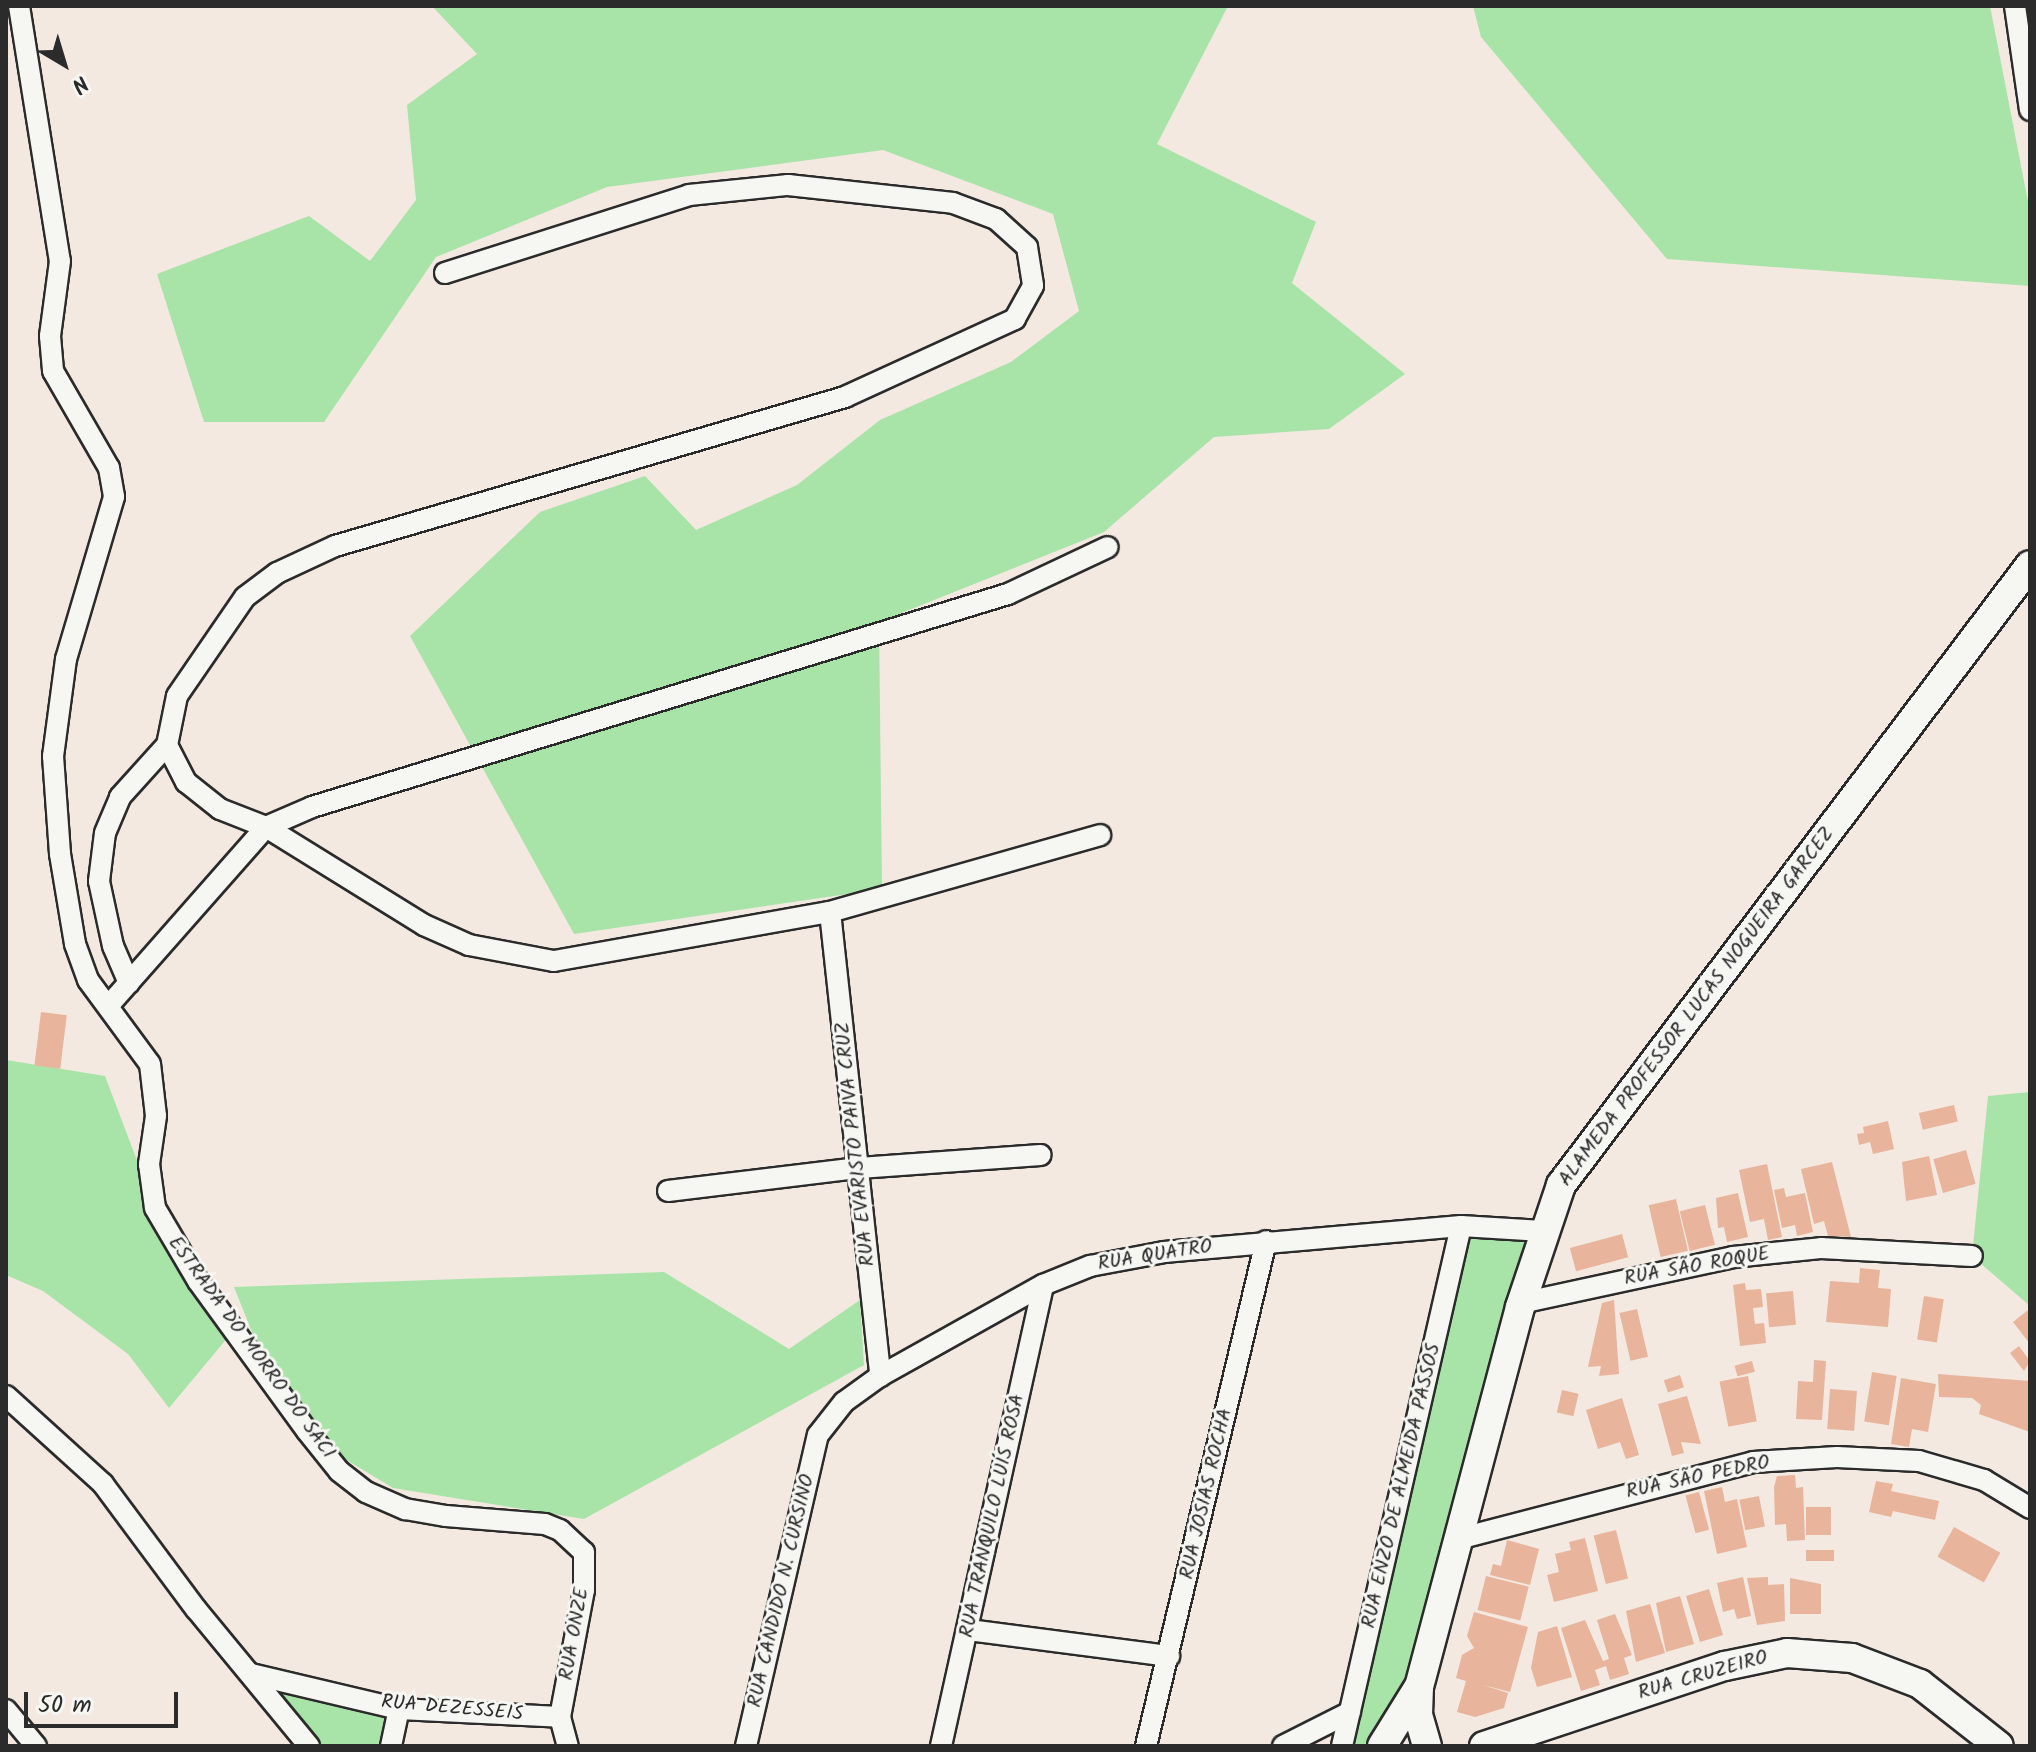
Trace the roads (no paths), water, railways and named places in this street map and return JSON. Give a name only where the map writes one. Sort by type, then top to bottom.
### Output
[{"type":"main road","name":"ALAMEDA PROFESSOR LUCAS NOGUEIRA GARCEZ","points":[[1387,1737],[1419,1687],[1521,1303],[1561,1185],[2030,565]]},
{"type":"main road","name":"RUA CRUZEIRO","points":[[1484,1746],[1725,1666],[1787,1653],[1852,1658],[1920,1684],[1999,1746]]},
{"type":"main road","name":"ALAMEDA PROFESSOR LUCAS NOGUEIRA GARCEZ","points":[[1419,1687],[1425,1737]]},
{"type":"main road","points":[[1387,1737],[1406,1722],[1425,1737],[1449,1746]]},
{"type":"street","name":"ESTRADA DO MORRO DO SACI","points":[[19,6],[60,261],[50,336],[53,371],[109,468],[114,497],[66,659],[53,756],[60,854],[75,944],[88,980],[110,1004],[150,1064],[154,1081],[149,1164],[160,1218],[198,1281],[339,1471],[366,1492],[405,1509],[545,1524],[560,1530],[584,1552]]},
{"type":"street","points":[[2015,6],[2030,110]]},
{"type":"street","points":[[129,983],[113,946],[99,881],[105,833],[120,797],[167,745],[177,696],[216,633],[245,597],[277,573],[335,546],[845,397],[1015,319],[1033,286],[1027,247],[996,219],[953,203],[788,185],[689,195],[445,273]]},
{"type":"street","points":[[110,1004],[266,827],[312,807],[1008,594],[1108,547]]},
{"type":"street","points":[[167,745],[186,782],[220,809],[266,827],[424,925],[469,945],[513,956],[554,961],[591,957],[830,912],[1100,835]]},
{"type":"street","name":"RUA EVARISTO PAIVA CRUZ","points":[[830,912],[880,1376]]},
{"type":"street","points":[[668,1191],[859,1168],[1041,1155]]},
{"type":"street","name":"RUA QUATRO","points":[[818,1435],[844,1402],[880,1376],[1043,1285],[1090,1266],[1266,1241],[1461,1226],[1543,1231]]},
{"type":"street","name":"RUA ENZO DE ALMEIDA PASSOS","points":[[1342,1746],[1461,1226]]},
{"type":"street","name":"RUA JOSIAS ROCHA","points":[[1146,1746],[1266,1241]]},
{"type":"street","name":"RUA SÃO ROQUE","points":[[1521,1303],[1733,1257],[1821,1248],[1972,1256]]},
{"type":"street","name":"RUA TRANQUILO LUÍS ROSA","points":[[941,1746],[1043,1285]]},
{"type":"street","points":[[6,1396],[103,1484],[309,1746]]},
{"type":"street","name":"RUA CANDIDO N. CURSINO","points":[[748,1744],[818,1435]]},
{"type":"street","name":"RUA SÃO PEDRO","points":[[1458,1539],[1753,1462],[1837,1457],[1919,1461],[1984,1480],[2030,1508]]},
{"type":"street","name":"RUA ONZE","points":[[560,1717],[584,1590],[584,1552]]},
{"type":"street","points":[[969,1630],[1169,1656]]},
{"type":"street","name":"RUA DEZESSEIS","points":[[251,1674],[399,1709],[560,1717]]},
{"type":"street","points":[[391,1746],[399,1709]]},
{"type":"street","points":[[6,1710],[36,1746]]},
{"type":"street","points":[[1283,1746],[1314,1742],[1350,1712]]},
{"type":"street","points":[[560,1717],[568,1746]]}]
